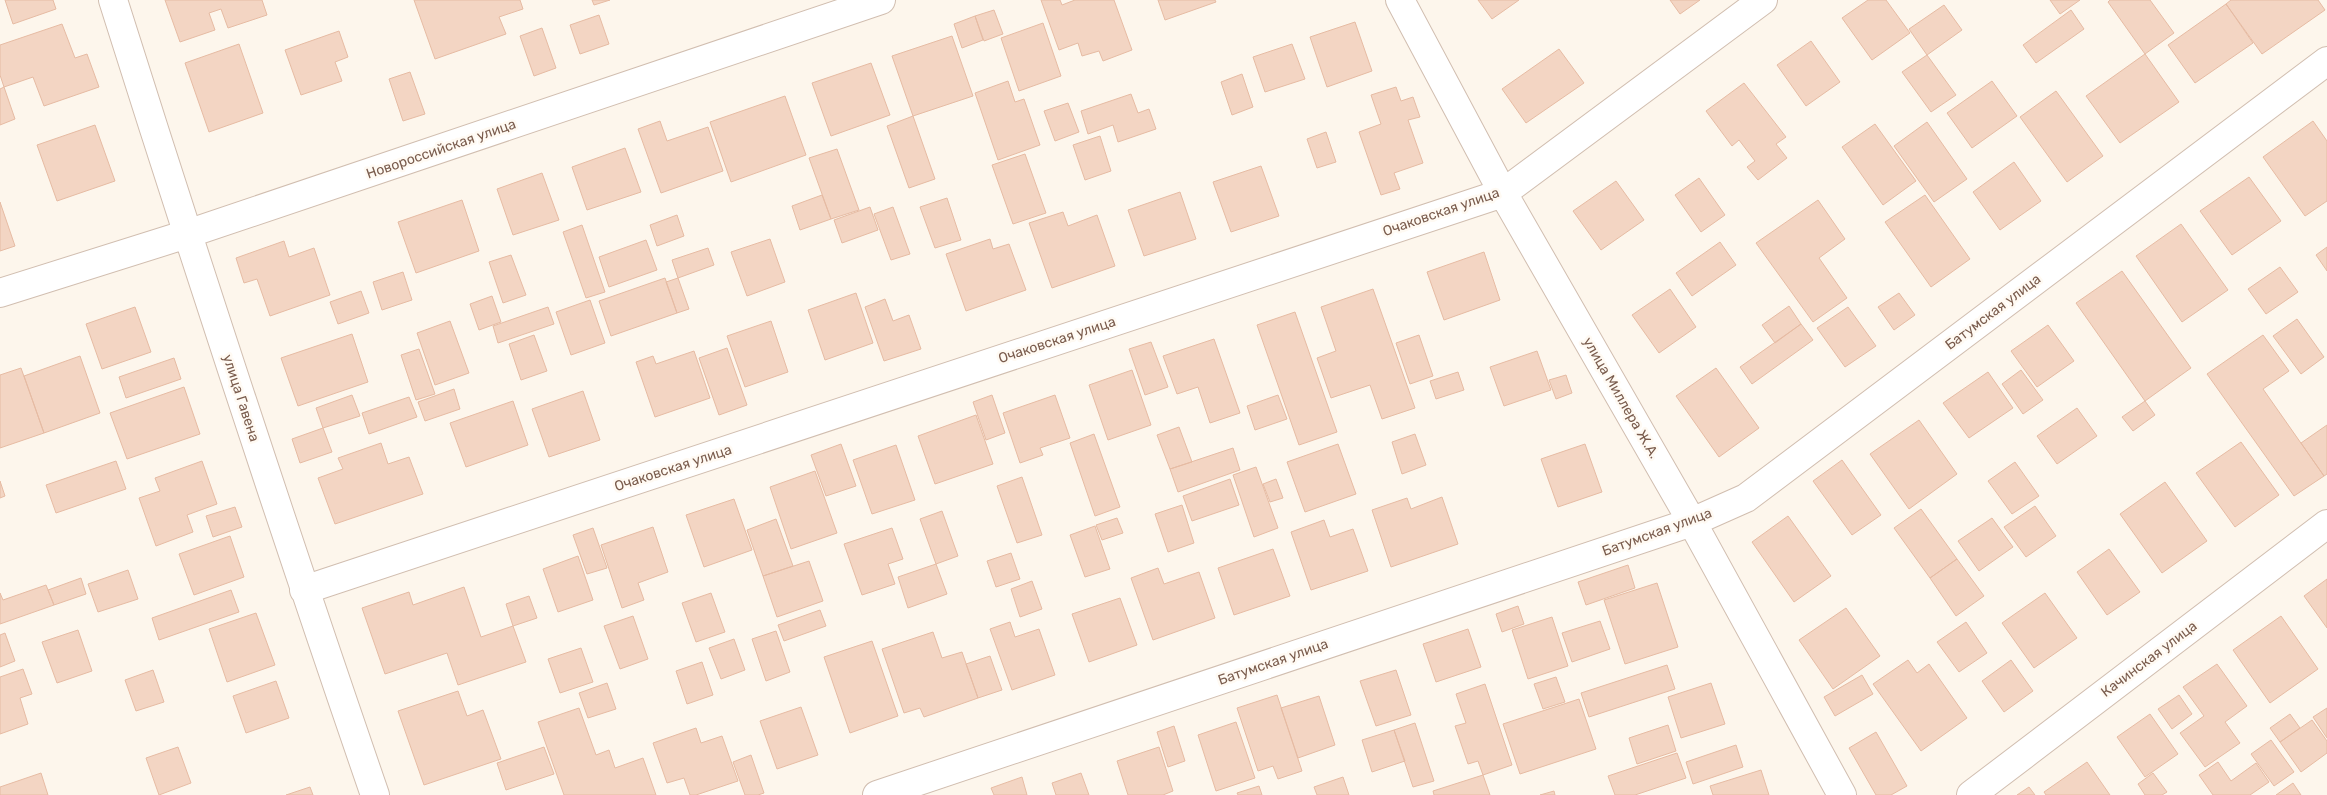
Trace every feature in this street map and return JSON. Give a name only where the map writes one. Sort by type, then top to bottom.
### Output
[{"type":"street","name":"улица Гавена","points":[[113,0],[187,234],[304,590],[375,795]]},
{"type":"street","name":"Новороссийская улица","points":[[0,293],[187,234],[881,0]]},
{"type":"street","name":"улица Миллера Ж.А.","points":[[1400,0],[1503,193],[1692,522],[1842,795]]},
{"type":"street","name":"Очаковская улица","points":[[304,590],[1503,193],[1764,0]]},
{"type":"street","name":"Батумская улица","points":[[877,795],[1692,522],[1746,498],[2327,61]]},
{"type":"street","name":"Качинская улица","points":[[1971,795],[2327,524]]},
{"type":"building","points":[[5,0],[53,0],[56,9],[13,24]]},
{"type":"building","points":[[165,0],[262,0],[267,15],[228,28],[221,9],[209,13],[215,30],[180,42]]},
{"type":"building","points":[[414,0],[520,0],[523,9],[499,17],[506,34],[435,59]]},
{"type":"building","points":[[592,0],[610,0],[594,5]]},
{"type":"building","points":[[1041,0],[1060,0],[1062,5],[1075,0],[1114,0],[1132,50],[1103,61],[1099,51],[1082,56],[1078,43],[1059,50]]},
{"type":"building","points":[[1158,0],[1215,0],[1216,2],[1165,20]]},
{"type":"building","points":[[1478,0],[1519,0],[1492,19]]},
{"type":"building","points":[[1670,0],[1700,0],[1680,14]]},
{"type":"building","points":[[1868,0],[1886,0],[1910,33],[1872,60],[1842,18]]},
{"type":"building","points":[[2050,0],[2080,0],[2060,14]]},
{"type":"building","points":[[2110,0],[2150,0],[2174,33],[2145,54],[2108,2]]},
{"type":"building","points":[[2231,0],[2318,0],[2325,10],[2262,54],[2226,4]]},
{"type":"building","points":[[2226,4],[2253,43],[2195,83],[2168,45]]},
{"type":"building","points":[[1944,5],[1962,30],[1927,55],[1909,29]]},
{"type":"building","points":[[994,10],[1003,34],[984,41],[975,16]]},
{"type":"building","points":[[2071,10],[2084,29],[2036,63],[2023,45]]},
{"type":"building","points":[[599,15],[609,44],[580,54],[570,25]]},
{"type":"building","points":[[975,16],[983,40],[962,48],[954,24]]},
{"type":"building","points":[[1355,22],[1372,71],[1327,87],[1310,37]]},
{"type":"building","points":[[1043,23],[1061,76],[1019,91],[1001,38]]},
{"type":"building","points":[[62,24],[75,58],[87,54],[99,87],[44,106],[33,77],[4,87],[0,75],[0,45]]},
{"type":"building","points":[[542,28],[556,68],[534,76],[520,36]]},
{"type":"building","points":[[339,31],[348,57],[335,62],[342,81],[301,95],[285,50]]},
{"type":"building","points":[[952,36],[973,96],[913,116],[892,56]]},
{"type":"building","points":[[1811,41],[1840,82],[1806,106],[1777,65]]},
{"type":"building","points":[[239,44],[263,113],[209,132],[185,63]]},
{"type":"building","points":[[1292,44],[1305,79],[1265,92],[1253,57]]},
{"type":"building","points":[[1559,49],[1584,83],[1526,123],[1502,89]]},
{"type":"building","points":[[2145,54],[2179,102],[2120,143],[2086,96]]},
{"type":"building","points":[[1927,55],[1956,95],[1931,112],[1902,72]]},
{"type":"building","points":[[871,63],[890,115],[831,136],[812,83]]},
{"type":"building","points":[[410,72],[425,114],[403,121],[389,79]]},
{"type":"building","points":[[1242,74],[1253,107],[1232,115],[1221,82]]},
{"type":"building","points":[[1008,81],[1015,102],[1024,99],[1040,145],[998,160],[975,93]]},
{"type":"building","points":[[1992,81],[2017,116],[1972,148],[1947,113]]},
{"type":"building","points":[[1744,83],[1786,137],[1776,144],[1787,158],[1758,180],[1747,167],[1755,161],[1739,140],[1732,146],[1706,111]]},
{"type":"building","points":[[4,87],[15,119],[0,125],[0,89]]},
{"type":"building","points":[[1396,87],[1401,101],[1413,97],[1420,117],[1408,120],[1423,163],[1394,173],[1400,189],[1381,195],[1359,132],[1381,124],[1371,95]]},
{"type":"building","points":[[2056,91],[2103,156],[2067,182],[2020,117]]},
{"type":"building","points":[[1131,94],[1138,113],[1149,109],[1156,129],[1118,142],[1113,125],[1088,134],[1081,111]]},
{"type":"building","points":[[785,96],[806,155],[731,182],[710,122]]},
{"type":"building","points":[[1068,103],[1079,132],[1055,141],[1044,111]]},
{"type":"building","points":[[913,116],[935,179],[909,188],[887,126]]},
{"type":"building","points":[[660,121],[667,141],[708,127],[723,171],[661,193],[638,129]]},
{"type":"building","points":[[2313,121],[2327,141],[2327,201],[2305,216],[2263,157]]},
{"type":"building","points":[[1927,122],[1967,179],[1934,202],[1894,146]]},
{"type":"building","points":[[1875,124],[1916,181],[1883,205],[1842,147]]},
{"type":"building","points":[[95,125],[115,181],[57,201],[37,145]]},
{"type":"building","points":[[1326,132],[1336,162],[1317,168],[1307,139]]},
{"type":"building","points":[[1100,136],[1111,171],[1085,180],[1073,145]]},
{"type":"building","points":[[625,148],[641,192],[587,210],[572,167]]},
{"type":"building","points":[[837,149],[859,210],[831,219],[809,158]]},
{"type":"building","points":[[1025,154],[1046,213],[1013,224],[992,165]]},
{"type":"building","points":[[2014,162],[2041,201],[2000,230],[1973,192]]},
{"type":"building","points":[[1261,166],[1279,216],[1231,232],[1213,182]]},
{"type":"building","points":[[542,173],[559,220],[513,235],[497,189]]},
{"type":"building","points":[[2249,177],[2281,221],[2232,255],[2200,211]]},
{"type":"building","points":[[1699,178],[1725,215],[1701,232],[1675,195]]},
{"type":"building","points":[[1616,181],[1644,220],[1601,250],[1573,211]]},
{"type":"building","points":[[1180,192],[1196,239],[1144,256],[1128,210]]},
{"type":"building","points":[[822,195],[831,219],[800,230],[792,206]]},
{"type":"building","points":[[1925,195],[1970,259],[1931,287],[1885,222]]},
{"type":"building","points":[[947,198],[961,240],[935,248],[920,207]]},
{"type":"building","points":[[462,200],[479,251],[416,273],[398,222]]},
{"type":"building","points":[[1818,200],[1845,239],[1819,258],[1847,298],[1813,322],[1756,243]]},
{"type":"building","points":[[0,202],[15,246],[0,251]]},
{"type":"building","points":[[870,207],[878,230],[842,243],[834,220]]},
{"type":"building","points":[[893,207],[910,254],[891,260],[874,214]]},
{"type":"building","points":[[1063,212],[1068,226],[1097,215],[1115,266],[1052,288],[1029,223]]},
{"type":"building","points":[[677,215],[684,236],[657,246],[650,225]]},
{"type":"building","points":[[2181,224],[2228,290],[2182,322],[2136,256]]},
{"type":"building","points":[[582,225],[605,292],[586,298],[563,232]]},
{"type":"building","points":[[770,239],[785,282],[747,296],[731,252]]},
{"type":"building","points":[[990,239],[993,249],[1009,244],[1026,290],[966,311],[946,254]]},
{"type":"building","points":[[646,240],[657,270],[609,287],[599,257]]},
{"type":"building","points":[[284,241],[289,257],[314,248],[330,295],[270,316],[257,279],[244,283],[236,258]]},
{"type":"building","points":[[1720,242],[1736,265],[1692,296],[1676,273]]},
{"type":"building","points":[[2327,247],[2327,271],[2316,255]]},
{"type":"building","points":[[708,248],[714,265],[678,278],[672,260]]},
{"type":"building","points":[[1484,252],[1500,300],[1444,320],[1427,272]]},
{"type":"building","points":[[511,255],[526,295],[503,303],[489,262]]},
{"type":"building","points":[[2280,267],[2298,292],[2266,314],[2248,289]]},
{"type":"building","points":[[2122,271],[2191,368],[2145,401],[2076,303]]},
{"type":"building","points":[[403,272],[412,300],[382,310],[373,282]]},
{"type":"building","points":[[665,278],[677,313],[611,336],[599,301]]},
{"type":"building","points":[[678,278],[689,309],[677,313],[666,282]]},
{"type":"building","points":[[1373,289],[1415,408],[1382,419],[1370,385],[1331,398],[1317,358],[1336,351],[1321,307]]},
{"type":"building","points":[[1670,289],[1696,327],[1659,353],[1632,315]]},
{"type":"building","points":[[361,291],[369,313],[338,324],[330,302]]},
{"type":"building","points":[[856,293],[873,343],[825,360],[808,310]]},
{"type":"building","points":[[1899,293],[1915,315],[1894,330],[1878,307]]},
{"type":"building","points":[[492,296],[501,322],[479,330],[470,304]]},
{"type":"building","points":[[885,299],[893,321],[909,315],[921,349],[884,361],[865,307]]},
{"type":"building","points":[[590,300],[605,343],[571,355],[556,312]]},
{"type":"building","points":[[1789,306],[1801,324],[1775,343],[1762,325]]},
{"type":"building","points":[[135,307],[151,352],[102,369],[86,324]]},
{"type":"building","points":[[548,307],[554,324],[498,343],[493,326]]},
{"type":"building","points":[[1848,307],[1876,346],[1845,367],[1817,328]]},
{"type":"building","points":[[1295,312],[1337,432],[1299,445],[1257,325]]},
{"type":"building","points":[[2297,319],[2324,357],[2301,374],[2273,336]]},
{"type":"building","points":[[450,321],[469,373],[435,385],[417,333]]},
{"type":"building","points":[[771,321],[788,372],[745,387],[727,336]]},
{"type":"building","points":[[1801,324],[1813,340],[1752,384],[1740,367]]},
{"type":"building","points":[[2048,325],[2074,361],[2037,387],[2011,351]]},
{"type":"building","points":[[352,334],[368,382],[298,406],[281,358]]},
{"type":"building","points":[[534,335],[547,371],[521,380],[509,344]]},
{"type":"building","points":[[1419,335],[1433,376],[1410,384],[1396,343]]},
{"type":"building","points":[[2263,335],[2289,371],[2263,389],[2324,476],[2294,496],[2207,374]]},
{"type":"building","points":[[1214,339],[1240,413],[1210,423],[1198,387],[1177,394],[1163,356]]},
{"type":"building","points":[[1151,342],[1168,387],[1145,395],[1129,349]]},
{"type":"building","points":[[727,348],[747,405],[719,415],[699,358]]},
{"type":"building","points":[[419,349],[435,394],[416,400],[401,355]]},
{"type":"building","points":[[694,351],[710,398],[655,417],[636,362],[653,356],[656,364]]},
{"type":"building","points":[[1537,351],[1551,390],[1504,406],[1490,367]]},
{"type":"building","points":[[80,356],[100,413],[44,433],[24,376]]},
{"type":"building","points":[[174,358],[181,379],[126,398],[119,377]]},
{"type":"building","points":[[21,368],[44,433],[0,448],[0,375]]},
{"type":"building","points":[[1716,368],[1759,428],[1719,457],[1676,396]]},
{"type":"building","points":[[1132,370],[1151,425],[1108,440],[1089,385]]},
{"type":"building","points":[[2021,370],[2043,400],[2023,414],[2002,384]]},
{"type":"building","points":[[1458,372],[1464,390],[1436,399],[1430,381]]},
{"type":"building","points":[[1988,372],[2013,408],[1969,438],[1943,403]]},
{"type":"building","points":[[1566,375],[1572,393],[1556,399],[1549,380]]},
{"type":"building","points":[[184,387],[200,434],[127,459],[110,413]]},
{"type":"building","points":[[454,389],[460,409],[425,421],[418,402]]},
{"type":"building","points":[[583,391],[600,440],[549,457],[532,409]]},
{"type":"building","points":[[352,395],[360,416],[323,428],[316,408]]},
{"type":"building","points":[[992,395],[1005,433],[986,440],[973,402]]},
{"type":"building","points":[[1055,395],[1070,438],[1040,448],[1043,455],[1020,463],[1003,413]]},
{"type":"building","points":[[1278,395],[1287,419],[1255,430],[1247,406]]},
{"type":"building","points":[[409,397],[417,417],[369,434],[362,413]]},
{"type":"building","points":[[513,401],[528,445],[466,467],[450,423]]},
{"type":"building","points":[[2145,401],[2155,415],[2133,431],[2122,417]]},
{"type":"building","points":[[2077,408],[2097,436],[2057,464],[2037,436]]},
{"type":"building","points":[[976,415],[993,464],[935,484],[918,436]]},
{"type":"building","points":[[1919,420],[1957,474],[1909,509],[1870,454]]},
{"type":"building","points":[[2327,425],[2327,474],[2324,476],[2301,443]]},
{"type":"building","points":[[1179,427],[1192,462],[1170,469],[1157,435]]},
{"type":"building","points":[[323,428],[332,452],[300,463],[292,439]]},
{"type":"building","points":[[1094,434],[1120,507],[1095,516],[1070,443]]},
{"type":"building","points":[[1415,434],[1426,465],[1402,474],[1392,442]]},
{"type":"building","points":[[2241,442],[2279,495],[2235,527],[2196,473]]},
{"type":"building","points":[[381,443],[388,464],[409,457],[423,494],[335,524],[318,478],[343,469],[338,458]]},
{"type":"building","points":[[841,444],[856,486],[826,496],[811,455]]},
{"type":"building","points":[[1338,444],[1356,494],[1305,512],[1287,462]]},
{"type":"building","points":[[1585,444],[1602,492],[1558,507],[1541,459]]},
{"type":"building","points":[[896,445],[915,500],[872,514],[853,460]]},
{"type":"building","points":[[1233,448],[1240,470],[1178,492],[1170,469]]},
{"type":"building","points":[[1842,460],[1881,515],[1852,535],[1813,481]]},
{"type":"building","points":[[116,461],[126,489],[56,513],[46,485]]},
{"type":"building","points":[[202,461],[217,504],[187,515],[193,532],[156,546],[139,498],[160,491],[155,478]]},
{"type":"building","points":[[2015,462],[2039,496],[2012,514],[1988,481]]},
{"type":"building","points":[[1256,467],[1278,528],[1254,537],[1233,475]]},
{"type":"building","points":[[815,471],[837,533],[791,549],[770,487]]},
{"type":"building","points":[[1022,477],[1042,535],[1017,543],[997,486]]},
{"type":"building","points":[[1230,479],[1239,505],[1192,521],[1183,496]]},
{"type":"building","points":[[1276,479],[1283,498],[1270,502],[1263,484]]},
{"type":"building","points":[[0,481],[5,496],[0,498]]},
{"type":"building","points":[[2165,482],[2207,541],[2162,573],[2120,514]]},
{"type":"building","points":[[1442,497],[1458,544],[1391,567],[1372,510],[1407,498],[1411,509]]},
{"type":"building","points":[[734,499],[752,550],[704,567],[686,515]]},
{"type":"building","points":[[1182,505],[1194,543],[1168,552],[1155,514]]},
{"type":"building","points":[[2035,506],[2056,536],[2026,557],[2004,527]]},
{"type":"building","points":[[235,507],[242,527],[213,537],[206,516]]},
{"type":"building","points":[[1921,509],[1957,559],[1930,578],[1894,528]]},
{"type":"building","points":[[942,511],[958,556],[936,564],[920,519]]},
{"type":"building","points":[[1788,516],[1831,576],[1794,602],[1752,542]]},
{"type":"building","points":[[1117,518],[1123,533],[1102,540],[1096,525]]},
{"type":"building","points":[[1992,518],[2013,547],[1979,571],[1958,541]]},
{"type":"building","points":[[776,519],[793,566],[763,576],[747,530]]},
{"type":"building","points":[[1324,520],[1330,537],[1353,529],[1368,571],[1311,590],[1291,532]]},
{"type":"building","points":[[1095,526],[1110,569],[1085,577],[1070,535]]},
{"type":"building","points":[[653,527],[668,572],[638,583],[644,600],[622,608],[601,545]]},
{"type":"building","points":[[593,528],[607,568],[587,574],[573,535]]},
{"type":"building","points":[[892,528],[903,559],[888,564],[895,584],[862,595],[844,544]]},
{"type":"building","points":[[230,536],[244,577],[194,595],[179,554]]},
{"type":"building","points":[[1273,549],[1290,596],[1234,615],[1218,568]]},
{"type":"building","points":[[2109,549],[2140,592],[2107,615],[2077,572]]},
{"type":"building","points":[[1011,553],[1020,579],[996,587],[987,561]]},
{"type":"building","points":[[578,556],[593,600],[558,612],[543,569]]},
{"type":"building","points":[[1957,559],[1984,596],[1956,616],[1930,578]]},
{"type":"building","points":[[809,561],[823,601],[777,617],[763,576]]},
{"type":"building","points":[[936,564],[947,594],[908,608],[898,577]]},
{"type":"building","points":[[1628,565],[1635,588],[1586,605],[1578,582]]},
{"type":"building","points":[[1158,568],[1164,584],[1199,572],[1215,618],[1153,640],[1131,578]]},
{"type":"building","points":[[128,570],[138,599],[98,612],[88,584]]},
{"type":"building","points":[[81,578],[86,594],[54,605],[48,590]]},
{"type":"building","points":[[2327,579],[2327,628],[2304,596]]},
{"type":"building","points":[[1032,581],[1042,609],[1020,617],[1011,589]]},
{"type":"building","points":[[1657,583],[1678,647],[1625,664],[1604,600]]},
{"type":"building","points":[[46,585],[54,605],[0,624],[0,593],[3,600]]},
{"type":"building","points":[[464,587],[481,637],[513,626],[526,662],[458,685],[447,653],[385,674],[362,608],[409,592],[413,605]]},
{"type":"building","points":[[231,590],[239,612],[159,640],[152,618]]},
{"type":"building","points":[[711,593],[725,632],[696,642],[682,603]]},
{"type":"building","points":[[2045,593],[2077,638],[2034,668],[2002,623]]},
{"type":"building","points":[[529,596],[537,618],[513,626],[506,604]]},
{"type":"building","points":[[1120,598],[1137,645],[1089,662],[1072,614]]},
{"type":"building","points":[[1518,606],[1524,624],[1502,632],[1496,614]]},
{"type":"building","points":[[1846,608],[1880,656],[1833,689],[1799,640]]},
{"type":"building","points":[[820,610],[826,626],[784,641],[778,625]]},
{"type":"building","points":[[256,613],[275,665],[227,682],[209,629]]},
{"type":"building","points":[[633,616],[648,659],[620,669],[604,626]]},
{"type":"building","points":[[2281,616],[2318,669],[2270,703],[2233,650]]},
{"type":"building","points":[[1552,617],[1568,666],[1528,679],[1512,630]]},
{"type":"building","points":[[1600,621],[1610,649],[1572,662],[1562,633]]},
{"type":"building","points":[[1010,622],[1015,637],[1039,629],[1055,675],[1012,690],[990,629]]},
{"type":"building","points":[[1966,622],[1987,653],[1959,672],[1937,642]]},
{"type":"building","points":[[1468,629],[1481,667],[1436,682],[1423,644]]},
{"type":"building","points":[[78,630],[92,671],[57,683],[42,642]]},
{"type":"building","points":[[776,631],[790,672],[766,681],[752,639]]},
{"type":"building","points":[[933,632],[942,658],[962,652],[978,698],[924,717],[920,708],[904,713],[882,649]]},
{"type":"building","points":[[5,633],[15,661],[0,667],[0,635]]},
{"type":"building","points":[[734,639],[745,670],[721,679],[709,648]]},
{"type":"building","points":[[872,641],[898,716],[850,733],[824,657]]},
{"type":"building","points":[[581,648],[593,682],[560,693],[548,659]]},
{"type":"building","points":[[990,656],[1002,690],[978,698],[966,664]]},
{"type":"building","points":[[1908,660],[1917,673],[1929,664],[1967,718],[1921,751],[1873,684]]},
{"type":"building","points":[[2011,660],[2033,691],[2004,712],[1982,681]]},
{"type":"building","points":[[702,662],[713,695],[687,704],[676,671]]},
{"type":"building","points":[[2217,664],[2247,706],[2225,722],[2240,743],[2205,767],[2180,733],[2204,716],[2183,687]]},
{"type":"building","points":[[1667,665],[1675,689],[1589,717],[1581,693]]},
{"type":"building","points":[[23,669],[32,694],[20,698],[28,724],[0,734],[0,677]]},
{"type":"building","points":[[153,670],[164,702],[136,711],[125,680]]},
{"type":"building","points":[[1396,670],[1411,715],[1376,726],[1360,681]]},
{"type":"building","points":[[1862,675],[1873,694],[1835,716],[1824,697]]},
{"type":"building","points":[[1556,677],[1565,702],[1543,709],[1534,684]]},
{"type":"building","points":[[276,681],[289,718],[246,733],[233,696]]},
{"type":"building","points":[[607,683],[616,709],[588,718],[579,693]]},
{"type":"building","points":[[1711,683],[1725,724],[1681,738],[1668,697]]},
{"type":"building","points":[[1485,684],[1512,765],[1483,775],[1478,761],[1468,764],[1455,726],[1466,723],[1456,694]]},
{"type":"building","points":[[458,691],[467,716],[483,710],[501,759],[424,785],[398,711]]},
{"type":"building","points":[[1277,695],[1302,771],[1278,779],[1273,766],[1258,771],[1237,708]]},
{"type":"building","points":[[2179,695],[2192,714],[2172,729],[2158,709]]},
{"type":"building","points":[[1319,696],[1335,745],[1298,758],[1281,708]]},
{"type":"building","points":[[1579,699],[1596,749],[1520,774],[1503,724]]},
{"type":"building","points":[[801,707],[818,755],[777,769],[760,721]]},
{"type":"building","points":[[579,708],[596,755],[609,750],[615,768],[643,758],[656,795],[564,795],[538,722]]},
{"type":"building","points":[[2327,708],[2327,738],[2313,717]]},
{"type":"building","points":[[2150,714],[2178,754],[2145,777],[2117,737]]},
{"type":"building","points":[[2290,714],[2300,728],[2280,742],[2270,728]]},
{"type":"building","points":[[2312,720],[2327,741],[2327,753],[2301,772],[2280,742]]},
{"type":"building","points":[[1236,722],[1255,778],[1216,791],[1198,735]]},
{"type":"building","points":[[1415,723],[1434,781],[1413,787],[1394,730]]},
{"type":"building","points":[[1668,725],[1676,751],[1637,764],[1629,738]]},
{"type":"building","points":[[1174,726],[1185,761],[1168,767],[1157,732]]},
{"type":"building","points":[[696,728],[701,743],[722,736],[738,781],[696,795],[690,795],[684,778],[667,783],[653,743]]},
{"type":"building","points":[[1394,730],[1405,761],[1372,772],[1362,740]]},
{"type":"building","points":[[1876,732],[1907,786],[1891,795],[1876,795],[1849,748]]},
{"type":"building","points":[[2271,740],[2294,772],[2274,786],[2251,754]]},
{"type":"building","points":[[1736,745],[1743,767],[1693,784],[1686,762]]},
{"type":"building","points":[[178,747],[191,783],[159,795],[146,758]]},
{"type":"building","points":[[544,747],[554,774],[506,790],[497,763]]},
{"type":"building","points":[[1159,747],[1173,791],[1163,795],[1128,795],[1117,761]]},
{"type":"building","points":[[1677,753],[1686,778],[1635,795],[1615,795],[1608,776]]},
{"type":"building","points":[[751,755],[764,793],[758,795],[745,795],[733,762]]},
{"type":"building","points":[[2087,762],[2110,795],[2046,795],[2044,792]]},
{"type":"building","points":[[2218,762],[2231,781],[2256,763],[2269,782],[2250,795],[2213,795],[2199,775]]},
{"type":"building","points":[[1761,770],[1769,795],[1713,795],[1710,786]]},
{"type":"building","points":[[41,773],[48,795],[0,795],[0,787]]},
{"type":"building","points":[[1081,773],[1089,795],[1056,795],[1052,783]]},
{"type":"building","points":[[2153,773],[2167,792],[2162,795],[2145,795],[2138,784]]},
{"type":"building","points":[[1483,775],[1490,795],[1434,795],[1433,791]]},
{"type":"building","points":[[1022,777],[1027,795],[994,795],[991,788]]},
{"type":"building","points":[[1343,777],[1349,795],[1317,795],[1314,787]]},
{"type":"building","points":[[2293,783],[2301,795],[2276,795]]},
{"type":"building","points":[[1259,786],[1262,795],[1238,795],[1237,793]]},
{"type":"building","points":[[310,787],[313,795],[286,795]]},
{"type":"building","points":[[2029,787],[2035,795],[2017,795]]},
{"type":"building","points":[[1554,791],[1555,795],[1540,795]]}]
